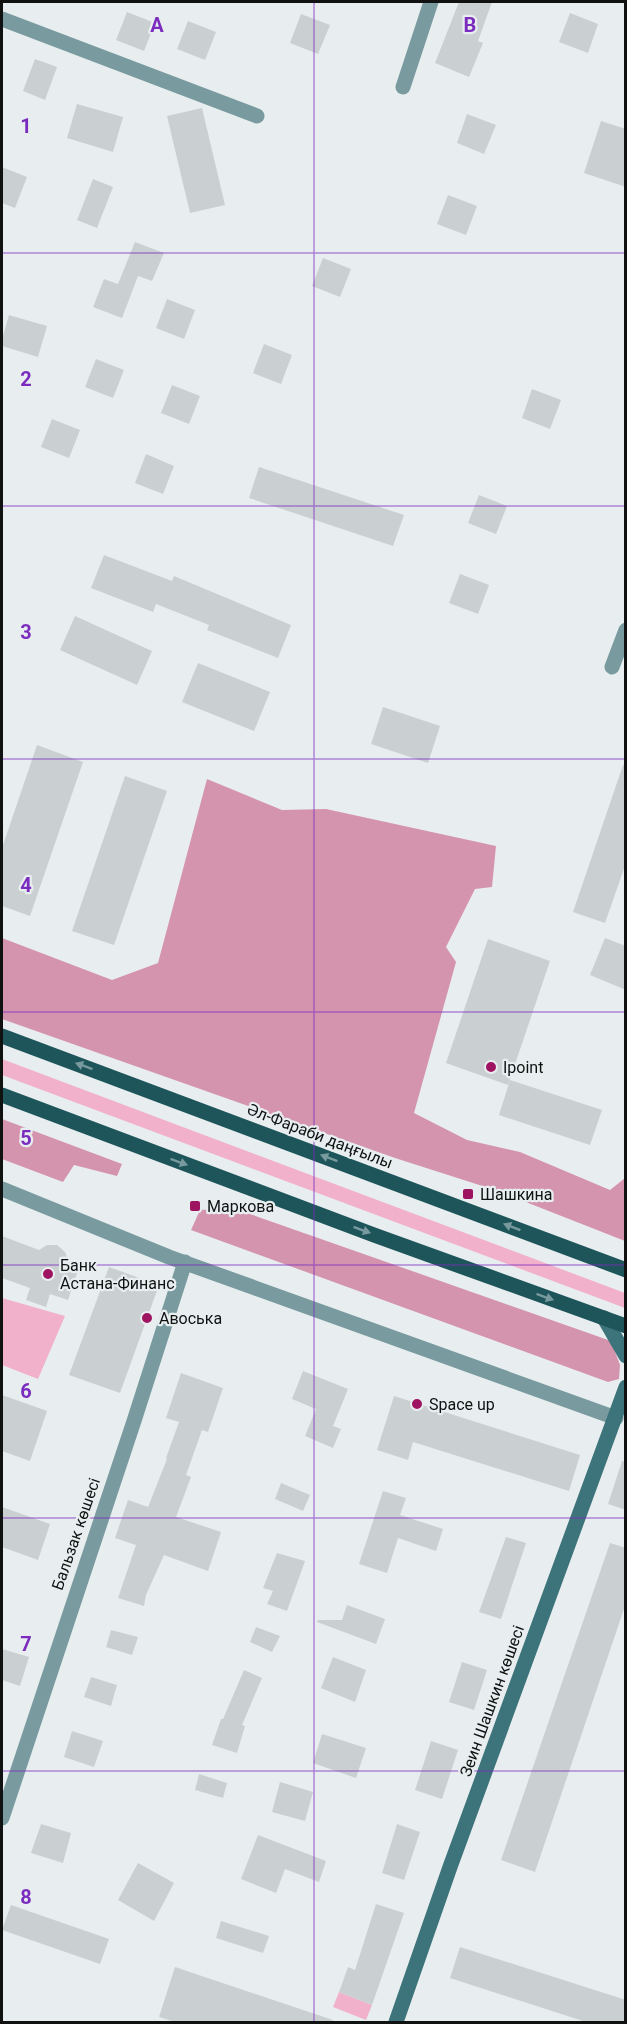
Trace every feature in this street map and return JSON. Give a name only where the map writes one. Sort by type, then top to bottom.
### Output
[{"type":"main road","name":"Әл-Фараби даңғылы","points":[[2,1036],[626,1270]]},
{"type":"main road","points":[[2,1095],[626,1326]]},
{"type":"street","points":[[403,87],[431,2]]},
{"type":"street","points":[[2,20],[257,116]]},
{"type":"street","points":[[612,667],[626,630]]},
{"type":"street","points":[[2,1189],[185,1262],[616,1418]]},
{"type":"street","name":"Бальзак көшесі","points":[[2,1818],[185,1262]]},
{"type":"street","points":[[603,1318],[626,1356]]},
{"type":"street","name":"Зеин Шашкин көшесі","points":[[396,2022],[450,1867],[625,1391]]},
{"type":"shaded area","points":[[207,779],[282,810],[326,809],[496,846],[492,887],[475,889],[446,947],[456,962],[414,1113],[467,1140],[520,1152],[610,1190],[625,1178],[625,1241],[498,1191],[395,1158],[2,1019],[2,938],[112,980],[158,963]]},
{"type":"shaded area","points":[[2,1059],[625,1293],[625,1308],[2,1075]]},
{"type":"shaded area","points":[[2,1119],[122,1164],[117,1176],[74,1165],[63,1182],[2,1159]]},
{"type":"shaded area","points":[[233,1208],[611,1341],[620,1365],[619,1379],[608,1382],[191,1230],[200,1210]]},
{"type":"shaded area","points":[[2,1298],[65,1316],[38,1379],[2,1365]]},
{"type":"shaded area","points":[[339,1992],[372,2005],[366,2020],[333,2007]]},
{"type":"building","points":[[459,2],[492,2],[478,41],[483,43],[469,77],[435,63]]},
{"type":"building","points":[[127,12],[155,23],[144,51],[116,40]]},
{"type":"building","points":[[570,13],[598,24],[588,53],[559,42]]},
{"type":"building","points":[[301,14],[330,25],[318,54],[290,43]]},
{"type":"building","points":[[188,21],[216,32],[205,60],[177,49]]},
{"type":"building","points":[[35,59],[57,67],[45,100],[23,91]]},
{"type":"building","points":[[77,104],[123,117],[113,152],[67,138]]},
{"type":"building","points":[[202,108],[225,205],[190,213],[167,116]]},
{"type":"building","points":[[467,114],[496,125],[484,154],[457,143]]},
{"type":"building","points":[[601,121],[626,129],[626,187],[584,173]]},
{"type":"building","points":[[2,167],[27,177],[15,208],[2,203]]},
{"type":"building","points":[[93,179],[113,187],[97,228],[77,220]]},
{"type":"building","points":[[448,195],[477,206],[466,235],[437,224]]},
{"type":"building","points":[[135,242],[164,253],[152,281],[138,276],[122,318],[93,307],[104,279],[118,284]]},
{"type":"building","points":[[323,258],[351,269],[340,297],[312,286]]},
{"type":"building","points":[[167,299],[195,310],[184,339],[156,328]]},
{"type":"building","points":[[9,315],[47,326],[38,357],[2,346]]},
{"type":"building","points":[[264,344],[292,355],[281,384],[253,373]]},
{"type":"building","points":[[96,359],[124,370],[113,398],[85,387]]},
{"type":"building","points":[[172,385],[200,396],[189,424],[161,413]]},
{"type":"building","points":[[532,389],[561,400],[550,429],[522,418]]},
{"type":"building","points":[[52,419],[80,430],[69,458],[41,447]]},
{"type":"building","points":[[146,454],[174,466],[163,494],[135,483]]},
{"type":"building","points":[[259,467],[404,515],[393,546],[249,498]]},
{"type":"building","points":[[479,495],[507,506],[496,534],[468,523]]},
{"type":"building","points":[[104,555],[172,581],[174,576],[291,625],[278,658],[207,630],[209,625],[156,604],[153,612],[91,588]]},
{"type":"building","points":[[460,574],[489,585],[478,614],[449,603]]},
{"type":"building","points":[[75,616],[152,651],[137,685],[60,650]]},
{"type":"building","points":[[198,663],[270,692],[254,731],[182,702]]},
{"type":"building","points":[[383,707],[440,726],[428,763],[371,744]]},
{"type":"building","points":[[37,745],[83,762],[30,916],[2,906],[2,848]]},
{"type":"building","points":[[623,765],[626,765],[626,863],[605,923],[573,912]]},
{"type":"building","points":[[125,776],[167,791],[114,945],[72,931]]},
{"type":"building","points":[[605,938],[626,946],[626,990],[590,975]]},
{"type":"building","points":[[488,939],[550,961],[508,1085],[446,1063]]},
{"type":"building","points":[[510,1080],[602,1110],[590,1145],[499,1115]]},
{"type":"building","name":"Банк Астана-Финанс","points":[[2,1236],[39,1250],[47,1245],[57,1245],[65,1252],[68,1260],[80,1264],[68,1300],[50,1294],[46,1307],[26,1300],[30,1288],[2,1278]]},
{"type":"building","points":[[109,1267],[159,1285],[120,1393],[69,1375]]},
{"type":"building","points":[[303,1371],[348,1389],[333,1426],[341,1429],[333,1448],[305,1436],[316,1409],[292,1399]]},
{"type":"building","points":[[181,1373],[223,1388],[208,1432],[202,1430],[186,1475],[191,1477],[176,1517],[221,1532],[208,1571],[164,1555],[146,1595],[144,1606],[118,1598],[136,1545],[115,1538],[128,1500],[148,1507],[179,1422],[166,1418]]},
{"type":"building","points":[[2,1395],[47,1411],[30,1461],[2,1451]]},
{"type":"building","points":[[394,1396],[580,1455],[569,1491],[413,1442],[408,1460],[377,1450]]},
{"type":"building","points":[[622,1461],[626,1461],[626,1510],[608,1504]]},
{"type":"building","points":[[281,1483],[310,1495],[303,1511],[275,1499]]},
{"type":"building","points":[[383,1491],[406,1498],[400,1515],[443,1529],[436,1551],[398,1538],[387,1573],[359,1564]]},
{"type":"building","points":[[2,1507],[50,1524],[38,1560],[2,1547]]},
{"type":"building","points":[[506,1537],[526,1543],[501,1619],[479,1612]]},
{"type":"building","points":[[610,1543],[626,1548],[626,1603],[535,1872],[501,1860]]},
{"type":"building","points":[[277,1553],[305,1561],[287,1611],[267,1604],[273,1591],[263,1588]]},
{"type":"building","points":[[347,1605],[385,1619],[376,1644],[317,1622],[318,1620],[342,1620]]},
{"type":"building","points":[[256,1627],[280,1636],[272,1652],[250,1642]]},
{"type":"building","points":[[111,1630],[138,1637],[132,1655],[106,1647]]},
{"type":"building","points":[[2,1649],[29,1657],[20,1686],[2,1680]]},
{"type":"building","points":[[333,1657],[366,1670],[355,1702],[321,1688]]},
{"type":"building","points":[[462,1662],[487,1670],[474,1710],[449,1702]]},
{"type":"building","points":[[244,1670],[262,1678],[242,1725],[245,1726],[237,1753],[212,1745],[221,1719],[223,1719]]},
{"type":"building","points":[[91,1677],[117,1685],[111,1706],[84,1697]]},
{"type":"building","points":[[72,1731],[103,1741],[94,1767],[64,1757]]},
{"type":"building","points":[[322,1734],[366,1748],[356,1778],[313,1763]]},
{"type":"building","points":[[431,1741],[458,1750],[442,1799],[415,1790]]},
{"type":"building","points":[[199,1774],[227,1783],[223,1798],[195,1790]]},
{"type":"building","points":[[280,1782],[313,1792],[305,1821],[272,1812]]},
{"type":"building","points":[[41,1824],[71,1833],[63,1863],[31,1853]]},
{"type":"building","points":[[397,1824],[420,1832],[404,1880],[382,1873]]},
{"type":"building","points":[[258,1835],[326,1861],[319,1882],[285,1869],[276,1893],[241,1879]]},
{"type":"building","points":[[138,1863],[174,1883],[154,1921],[118,1900]]},
{"type":"building","points":[[376,1904],[404,1913],[372,2005],[339,1992],[348,1967],[355,1970]]},
{"type":"building","points":[[11,1905],[109,1939],[100,1964],[2,1930]]},
{"type":"building","points":[[221,1921],[269,1936],[263,1953],[216,1938]]},
{"type":"building","points":[[460,1947],[626,2000],[626,2022],[586,2022],[450,1978]]},
{"type":"building","points":[[175,1967],[333,2020],[333,2022],[175,2022],[159,2017]]},
{"type":"place","name":"Ipoint","points":[[491,1067]]},
{"type":"place","name":"Шашкина","points":[[468,1194]]},
{"type":"place","name":"Маркова","points":[[195,1206]]},
{"type":"place","name":"Банк Астана-Финанс","points":[[48,1274]]},
{"type":"place","name":"Авоська","points":[[147,1318]]},
{"type":"place","name":"Space up","points":[[417,1404]]}]
